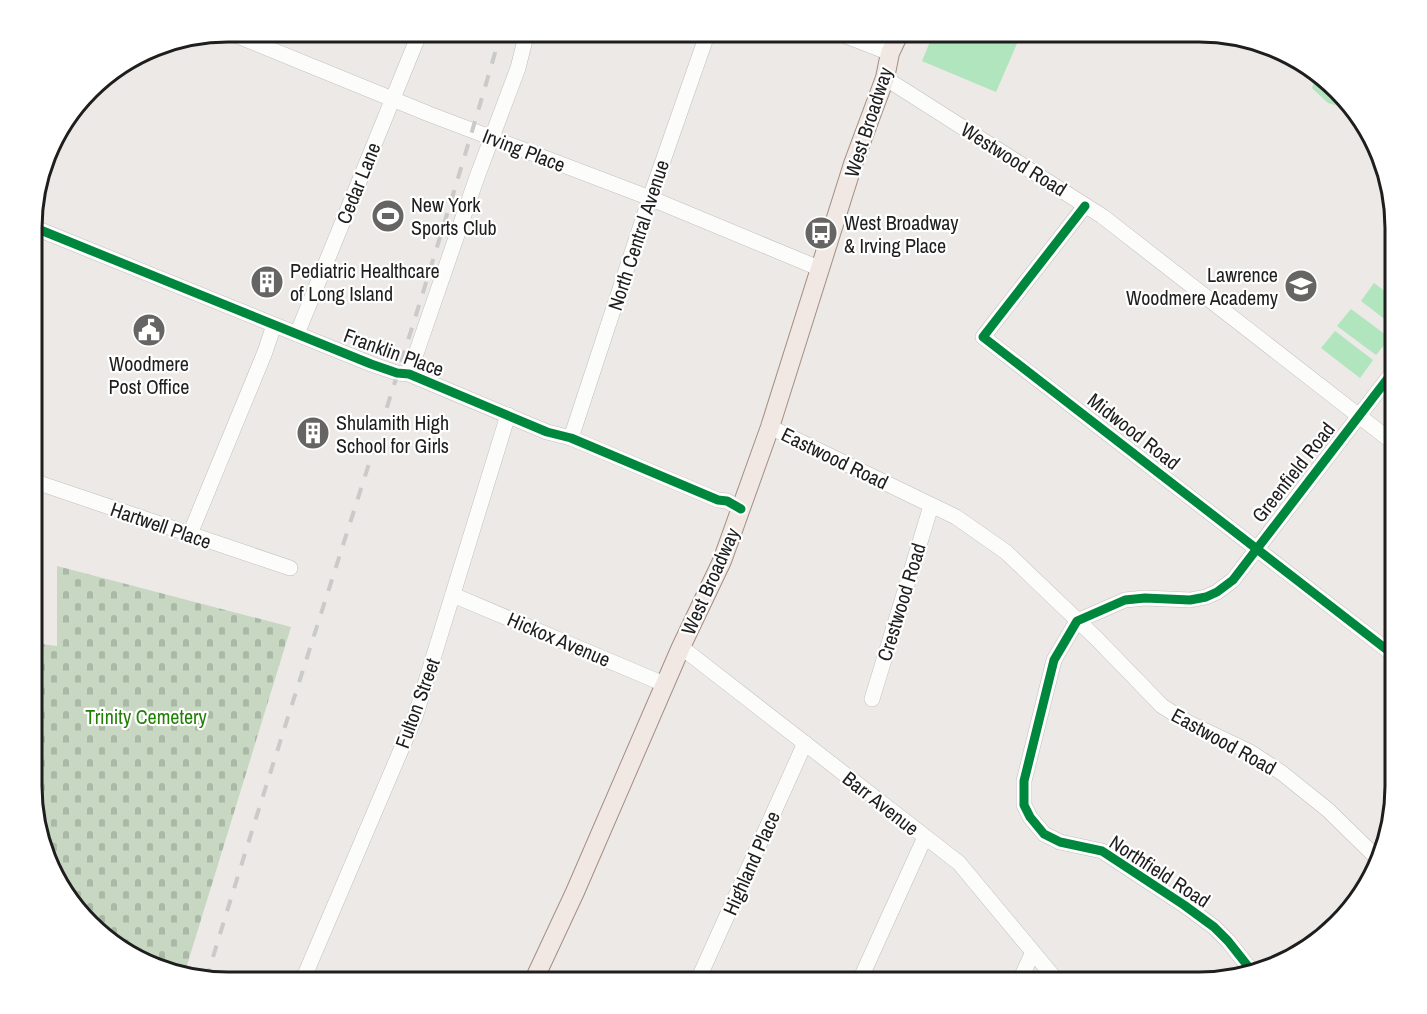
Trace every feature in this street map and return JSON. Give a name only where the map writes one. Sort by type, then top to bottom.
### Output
[{"type":"main road","name":"West Broadway","points":[[537,972],[579,881],[664,684],[722,561],[770,427],[853,164],[885,78],[890,53],[895,42]]},
{"type":"street","name":"Irving Place","points":[[253,42],[492,138],[650,198],[821,269]]},
{"type":"street","name":"Cedar Lane","points":[[297,334],[416,42]]},
{"type":"street","points":[[409,374],[518,68],[524,42]]},
{"type":"street","name":"North Central Avenue","points":[[571,438],[650,198],[705,42]]},
{"type":"street","points":[[862,42],[890,53]]},
{"type":"street","name":"Westwood Road","points":[[885,78],[1102,216],[1385,436]]},
{"type":"street","name":"Midwood Road","points":[[1085,206],[983,337],[1385,648]]},
{"type":"street","name":"Franklin Place","points":[[42,231],[371,364],[397,373],[409,374],[547,432],[571,438],[718,500],[727,501],[741,509]]},
{"type":"street","points":[[190,534],[274,325]]},
{"type":"street","name":"Greenfield Road","points":[[1077,621],[1125,600],[1144,597],[1190,600],[1206,597],[1233,580],[1385,382]]},
{"type":"street","name":"Fulton Street","points":[[306,972],[415,717],[508,416]]},
{"type":"street","name":"Eastwood Road","points":[[770,427],[956,517],[1006,552],[1162,706],[1189,723],[1250,752],[1282,773],[1328,810],[1372,853]]},
{"type":"street","name":"Hartwell Place","points":[[42,484],[290,568]]},
{"type":"street","name":"Crestwood Road","points":[[872,699],[931,506]]},
{"type":"street","name":"Hickox Avenue","points":[[453,595],[664,684]]},
{"type":"street","name":"Northfield Road","points":[[1077,621],[1054,660],[1024,781],[1024,805],[1030,817],[1044,834],[1060,842],[1102,851],[1184,905],[1214,927],[1248,966]]},
{"type":"street","name":"Barr Avenue","points":[[681,647],[968,872],[1050,972]]},
{"type":"street","name":"Highland Place","points":[[702,972],[805,743]]},
{"type":"street","points":[[864,972],[925,837]]},
{"type":"street","points":[[1024,972],[1033,951]]},
{"type":"green space","points":[[930,42],[1018,42],[996,92],[922,61]]},
{"type":"green space","points":[[1314,82],[1340,106],[1328,103],[1312,88]]},
{"type":"green space","points":[[1374,283],[1385,291],[1385,319],[1361,301]]},
{"type":"green space","points":[[1351,309],[1385,334],[1385,344],[1376,355],[1337,326]]},
{"type":"green space","points":[[1335,331],[1373,360],[1360,378],[1321,348]]},
{"type":"green space","name":"Trinity Cemetery","points":[[57,566],[291,627],[186,967],[157,958],[135,947],[96,918],[80,899],[56,857],[42,798],[42,644],[57,646]]},
{"type":"railway","points":[[209,971],[430,270],[498,42]]},
{"type":"cycle path","points":[[1085,206],[983,337],[1385,648]]},
{"type":"cycle path","points":[[42,231],[371,364],[397,373],[409,374],[547,432],[571,438],[718,500],[727,501],[741,509]]},
{"type":"cycle path","points":[[1248,966],[1214,927],[1102,851],[1060,842],[1044,834],[1030,817],[1024,805],[1024,781],[1054,660],[1077,621],[1125,600],[1145,598],[1190,600],[1206,597],[1233,580],[1385,382]]},
{"type":"place","name":"New York Sports Club","points":[[388,216]]},
{"type":"place","name":"West Broadway & Irving Place","points":[[821,233]]},
{"type":"place","name":"Pediatric Healthcare of Long Island","points":[[267,282]]},
{"type":"place","name":"Lawrence Woodmere Academy","points":[[1301,286]]},
{"type":"place","name":"Woodmere Post Office","points":[[149,330]]},
{"type":"place","name":"Shulamith High School for Girls","points":[[313,433]]}]
